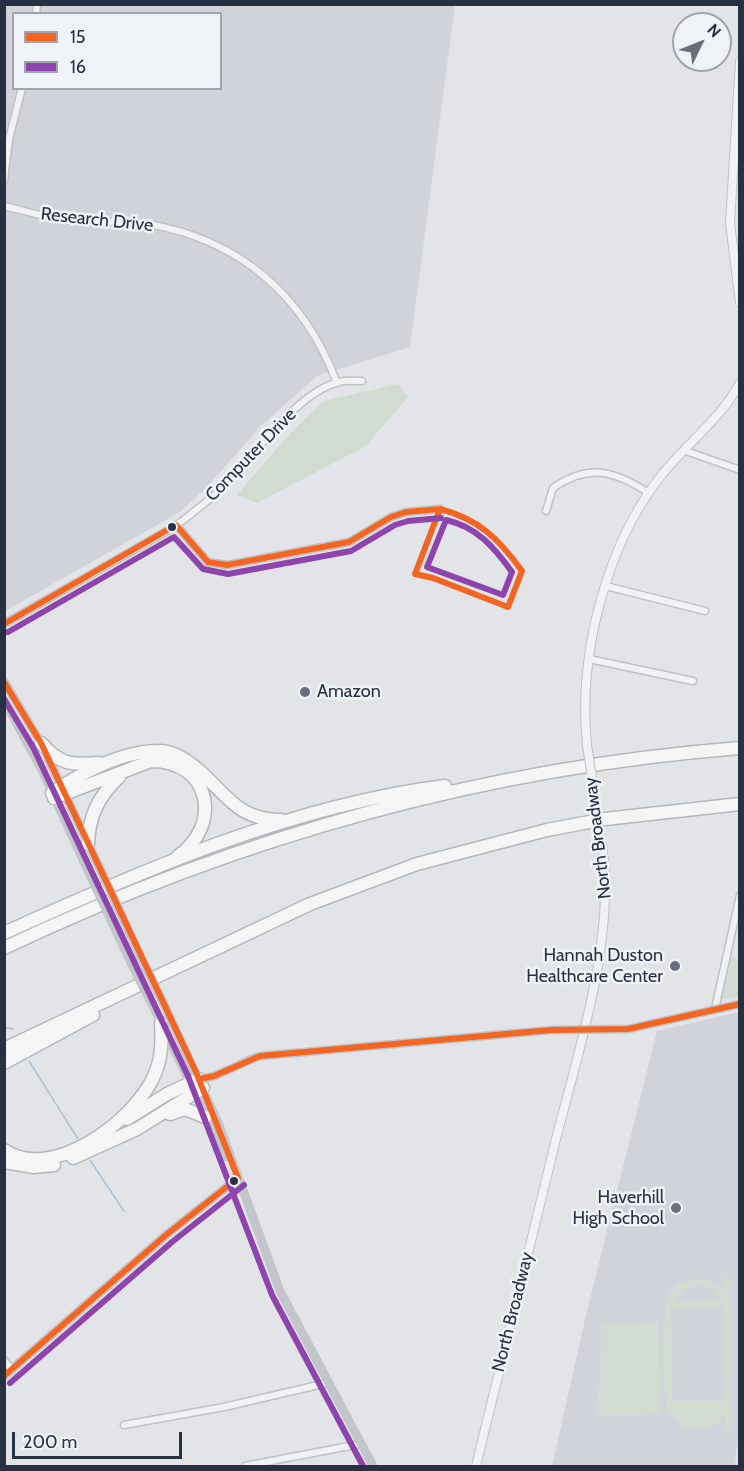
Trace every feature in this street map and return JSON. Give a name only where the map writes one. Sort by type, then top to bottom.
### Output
[{"type":"highway","points":[[41,743],[59,760],[70,764],[109,763],[159,751],[178,755],[201,771],[237,808],[261,820],[294,820]]},
{"type":"highway","points":[[4,933],[53,910],[168,863],[294,820],[404,792],[503,780],[602,763],[740,748]]},
{"type":"highway","points":[[58,793],[151,761],[166,761],[191,774],[206,802],[205,821],[192,844],[168,863]]},
{"type":"highway","points":[[58,793],[109,763]]},
{"type":"highway","points":[[88,844],[89,822],[97,802],[128,769]]},
{"type":"highway","points":[[4,948],[95,906],[218,858],[352,816],[503,780]]},
{"type":"highway","points":[[4,1048],[310,904],[417,864],[588,822],[684,808],[740,804]]},
{"type":"highway","points":[[4,1068],[148,981]]},
{"type":"highway","points":[[115,1125],[140,1099],[153,1079],[160,1060],[161,1023]]},
{"type":"highway","points":[[4,1063],[28,1052]]},
{"type":"highway","points":[[158,1118],[199,1084]]},
{"type":"highway","points":[[4,1150],[24,1158],[56,1156],[81,1146],[167,1094],[199,1084]]},
{"type":"highway","points":[[4,1162],[34,1167],[59,1164],[158,1118],[185,1109],[205,1117]]},
{"type":"main road","points":[[4,681],[41,743],[90,875],[153,1008],[199,1084],[205,1117],[238,1178]]},
{"type":"main road","points":[[4,700],[88,844],[102,873],[199,1084],[238,1178],[272,1270],[327,1383],[373,1467]]},
{"type":"main road","points":[[199,1084],[241,1061],[260,1056],[645,1026],[740,1004]]},
{"type":"street","points":[[739,301],[730,223],[740,62]]},
{"type":"street","points":[[4,180],[9,139],[21,90]]},
{"type":"street","name":"Research Drive","points":[[4,206],[79,222],[148,224],[192,237],[236,256],[271,281],[288,298],[317,339],[337,383]]},
{"type":"street","name":"Computer Drive","points":[[4,624],[176,525],[221,489],[291,412],[337,383],[362,381]]},
{"type":"street","name":"North Broadway","points":[[476,1467],[518,1288],[585,1029],[606,904],[601,839],[586,745],[583,706],[589,659],[606,586],[631,524],[649,493],[683,450],[720,411],[740,383]]},
{"type":"street","points":[[683,450],[740,470]]},
{"type":"street","points":[[546,511],[554,488],[584,473],[616,475],[649,493]]},
{"type":"street","points":[[176,525],[208,562],[227,565],[349,542],[391,517],[406,512],[440,509]]},
{"type":"street","points":[[606,586],[705,611]]},
{"type":"street","points":[[589,659],[693,681]]},
{"type":"street","points":[[715,1009],[740,895]]},
{"type":"street","points":[[4,1376],[166,1235],[238,1178]]},
{"type":"street","points":[[4,1360],[12,1370]]},
{"type":"street","points":[[124,1425],[224,1407],[327,1383]]},
{"type":"street","points":[[245,1467],[360,1444]]},
{"type":"shaded area","points":[[5,5],[455,5],[410,347],[317,376],[262,425],[205,489],[180,512],[5,611]]},
{"type":"shaded area","points":[[398,384],[408,397],[366,446],[257,503],[237,495],[292,431],[324,401]]},
{"type":"shaded area","points":[[729,954],[739,960],[739,997],[720,999]]},
{"type":"shaded area","name":"Haverhill High School","points":[[739,1012],[740,1423],[735,1466],[552,1466],[587,1311],[657,1031]]},
{"type":"shaded area","points":[[723,1278],[731,1278],[732,1434],[725,1434],[725,1417],[702,1428],[694,1429],[679,1423],[668,1409],[665,1388],[664,1320],[665,1307],[671,1291],[684,1281],[700,1280],[709,1282],[723,1291]],"holes":[[[697,1285],[712,1289],[721,1300],[673,1301],[684,1289]],[[721,1308],[724,1311],[725,1399],[672,1399],[671,1309]]]},
{"type":"shaded area","points":[[658,1322],[661,1414],[602,1417],[598,1413],[601,1323]]},
{"type":"waterway","points":[[4,1027],[13,1029]]},
{"type":"waterway","points":[[29,1061],[78,1139]]},
{"type":"waterway","points":[[90,1160],[124,1211]]},
{"type":"transit line","name":"15","points":[[440,509],[466,518],[487,532],[505,549],[522,571],[508,607],[433,578],[415,574],[440,509]]},
{"type":"transit line","name":"15","points":[[4,624],[176,525],[208,562],[227,565],[349,542],[391,517],[406,512],[440,509]]},
{"type":"transit line","name":"16","points":[[8,632],[174,537],[203,569],[228,574],[351,551],[395,525],[408,521],[441,518]]},
{"type":"transit line","name":"16","points":[[446,520],[457,523],[484,539],[512,572],[503,595],[427,567],[446,520]]},
{"type":"transit line","name":"15","points":[[4,682],[41,743],[196,1072],[238,1178]]},
{"type":"transit line","name":"16","points":[[4,699],[33,747],[188,1076],[272,1295],[363,1466]]},
{"type":"transit line","name":"15","points":[[199,1079],[214,1076],[260,1056],[551,1030],[628,1029],[740,1004]]},
{"type":"transit line","name":"15","points":[[4,1376],[166,1235],[238,1178]]},
{"type":"transit line","name":"16","points":[[10,1383],[172,1242],[244,1185]]},
{"type":"place","name":"Amazon","points":[[305,692]]},
{"type":"place","name":"Hannah Duston Healthcare Center","points":[[675,966]]},
{"type":"place","name":"Haverhill High School","points":[[676,1208]]}]
